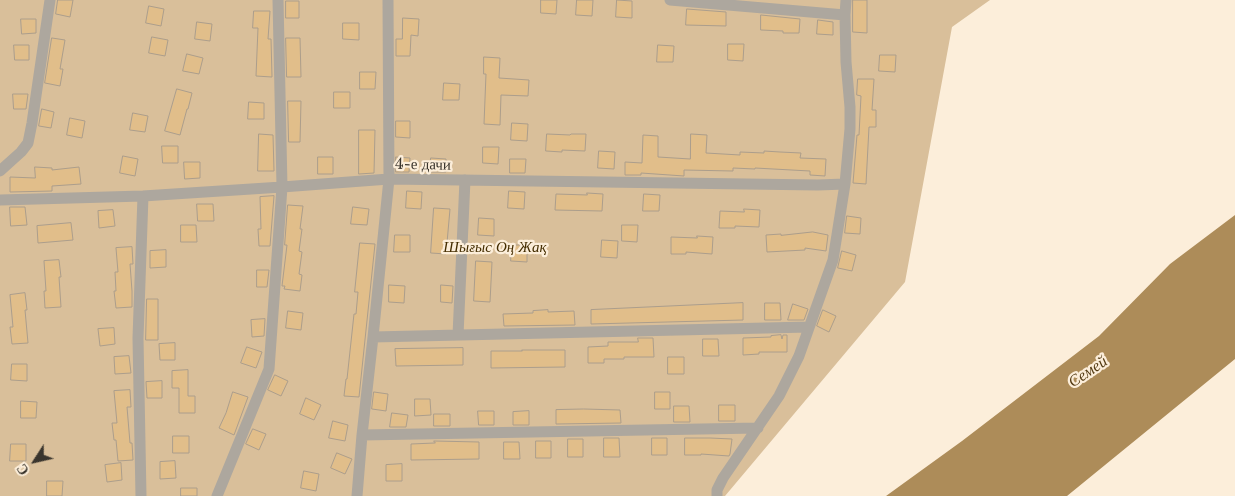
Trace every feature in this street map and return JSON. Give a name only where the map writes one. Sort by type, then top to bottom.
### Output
[{"type":"lane","points":[[0,170],[21,152],[28,143],[50,0]]},
{"type":"lane","points":[[217,496],[269,369],[282,187],[278,0]]},
{"type":"lane","points":[[357,496],[388,179],[388,0]]},
{"type":"lane","points":[[670,0],[845,15]]},
{"type":"lane","points":[[717,496],[717,490],[723,478],[778,396],[799,356],[833,260],[845,184],[850,129],[846,62],[846,0]]},
{"type":"lane","name":"4-е дачи","points":[[0,200],[143,196],[388,179],[845,184]]},
{"type":"lane","points":[[458,335],[465,180]]},
{"type":"lane","points":[[141,496],[138,338],[143,196]]},
{"type":"lane","points":[[373,337],[809,327]]},
{"type":"lane","points":[[362,435],[758,428]]},
{"type":"green space","name":"Шығыс Оң Жақ","points":[[0,0],[990,0],[952,27],[905,282],[725,496],[0,496]]},
{"type":"water","name":"Семей","points":[[1235,215],[1235,359],[1067,496],[886,496],[962,441],[1099,336],[1170,264]]},
{"type":"building","points":[[58,0],[73,0],[70,17],[56,14]]},
{"type":"building","points":[[541,0],[557,0],[556,14],[541,13]]},
{"type":"building","points":[[577,0],[593,0],[592,16],[576,15]]},
{"type":"building","points":[[617,0],[632,1],[632,18],[616,17]]},
{"type":"building","points":[[853,0],[867,0],[867,33],[853,32]]},
{"type":"building","points":[[286,1],[299,1],[299,18],[286,18]]},
{"type":"building","points":[[149,6],[164,9],[161,26],[146,23]]},
{"type":"building","points":[[687,9],[726,12],[726,26],[686,25]]},
{"type":"building","points":[[254,11],[270,11],[268,39],[271,39],[272,77],[256,76],[258,28],[253,28]]},
{"type":"building","points":[[761,15],[800,19],[799,33],[761,30]]},
{"type":"building","points":[[403,18],[419,19],[418,36],[411,35],[410,56],[396,56],[396,39],[402,39]]},
{"type":"building","points":[[21,19],[36,19],[36,33],[22,34]]},
{"type":"building","points":[[818,20],[833,22],[833,35],[817,34]]},
{"type":"building","points":[[197,22],[212,24],[210,41],[195,39]]},
{"type":"building","points":[[343,23],[359,23],[359,40],[343,39]]},
{"type":"building","points":[[152,37],[168,40],[165,56],[149,53]]},
{"type":"building","points":[[52,38],[65,40],[60,69],[63,69],[60,86],[45,83]]},
{"type":"building","points":[[286,38],[300,38],[301,77],[287,77]]},
{"type":"building","points":[[728,44],[744,44],[743,61],[728,60]]},
{"type":"building","points":[[14,45],[29,45],[29,60],[15,60]]},
{"type":"building","points":[[658,45],[674,46],[673,62],[657,62]]},
{"type":"building","points":[[187,54],[203,58],[199,74],[183,71]]},
{"type":"building","points":[[880,55],[896,55],[895,72],[879,71]]},
{"type":"building","points":[[484,57],[500,58],[499,78],[529,80],[528,96],[501,95],[500,125],[484,124],[486,74],[484,74]]},
{"type":"building","points":[[360,72],[376,72],[375,89],[360,89]]},
{"type":"building","points":[[858,79],[874,79],[872,110],[876,110],[876,127],[869,127],[866,184],[853,183],[857,135],[859,135],[861,96],[857,95]]},
{"type":"building","points":[[444,83],[460,84],[459,100],[443,100]]},
{"type":"building","points":[[177,89],[192,93],[180,135],[165,131]]},
{"type":"building","points":[[334,92],[350,92],[350,108],[334,108]]},
{"type":"building","points":[[13,94],[28,94],[26,109],[14,109]]},
{"type":"building","points":[[288,101],[301,101],[300,142],[289,142]]},
{"type":"building","points":[[249,102],[264,103],[264,119],[248,119]]},
{"type":"building","points":[[42,109],[54,112],[51,128],[39,126]]},
{"type":"building","points":[[133,113],[148,116],[145,132],[130,130]]},
{"type":"building","points":[[70,118],[85,121],[82,138],[67,135]]},
{"type":"building","points":[[396,121],[410,121],[410,138],[396,137]]},
{"type":"building","points":[[512,123],[528,124],[527,141],[511,140]]},
{"type":"building","points":[[359,130],[375,130],[374,173],[359,174]]},
{"type":"building","points":[[259,134],[273,135],[274,171],[258,171]]},
{"type":"building","points":[[547,134],[586,134],[585,151],[546,151]]},
{"type":"building","points":[[691,134],[707,135],[706,153],[740,155],[740,152],[764,153],[764,151],[801,153],[800,158],[826,159],[825,176],[810,175],[810,171],[755,168],[733,168],[733,171],[684,170],[684,176],[641,173],[641,175],[625,175],[625,162],[642,163],[643,135],[658,136],[658,157],[690,159]]},
{"type":"building","points":[[162,146],[178,146],[178,163],[163,163]]},
{"type":"building","points":[[483,147],[499,147],[498,164],[483,163]]},
{"type":"building","points":[[599,151],[615,152],[614,169],[598,168]]},
{"type":"building","points":[[123,156],[138,159],[135,176],[120,173]]},
{"type":"building","points":[[318,157],[333,157],[333,174],[318,174]]},
{"type":"building","points":[[396,157],[410,158],[409,172],[396,172]]},
{"type":"building","points":[[431,158],[446,159],[446,172],[430,172]]},
{"type":"building","points":[[510,159],[526,159],[525,173],[510,173]]},
{"type":"building","points":[[184,162],[200,162],[200,178],[185,179]]},
{"type":"building","points":[[35,167],[52,168],[52,170],[79,167],[81,184],[52,186],[52,191],[10,192],[10,177],[35,178]]},
{"type":"building","points":[[407,191],[422,192],[421,209],[406,208]]},
{"type":"building","points":[[509,191],[525,192],[524,209],[508,208]]},
{"type":"building","points":[[587,193],[603,194],[602,211],[555,210],[556,194],[587,195]]},
{"type":"building","points":[[644,194],[660,195],[659,211],[643,211]]},
{"type":"building","points":[[274,196],[270,246],[259,246],[258,229],[261,229],[260,197]]},
{"type":"building","points":[[197,204],[213,204],[214,221],[198,221]]},
{"type":"building","points":[[288,205],[303,206],[299,251],[302,252],[299,274],[302,275],[300,291],[284,289],[285,286],[282,286],[287,245],[285,245]]},
{"type":"building","points":[[10,207],[25,207],[27,225],[11,226]]},
{"type":"building","points":[[353,207],[369,209],[367,225],[351,224]]},
{"type":"building","points":[[434,208],[450,209],[446,254],[431,253]]},
{"type":"building","points":[[744,209],[760,210],[759,227],[735,226],[735,228],[719,228],[720,211],[744,212]]},
{"type":"building","points":[[113,210],[115,226],[99,228],[98,211]]},
{"type":"building","points":[[847,216],[861,218],[860,234],[845,233]]},
{"type":"building","points":[[479,218],[494,219],[494,236],[478,235]]},
{"type":"building","points":[[71,223],[73,240],[38,243],[37,226]]},
{"type":"building","points":[[181,225],[196,225],[197,242],[181,242]]},
{"type":"building","points":[[622,225],[638,225],[637,242],[622,241]]},
{"type":"building","points":[[813,232],[828,235],[826,251],[805,248],[805,250],[767,252],[766,235]]},
{"type":"building","points":[[395,235],[410,235],[410,252],[394,252]]},
{"type":"building","points":[[697,236],[713,237],[712,254],[686,252],[686,254],[671,254],[671,237],[697,238]]},
{"type":"building","points":[[602,240],[618,241],[617,258],[601,257]]},
{"type":"building","points":[[360,243],[375,244],[359,397],[344,396],[354,314],[356,314],[358,292],[355,292]]},
{"type":"building","points":[[512,245],[527,245],[527,262],[511,261]]},
{"type":"building","points":[[132,247],[133,264],[130,264],[132,307],[116,308],[114,291],[116,291],[115,272],[118,272],[116,248]]},
{"type":"building","points":[[166,250],[166,267],[150,268],[150,251]]},
{"type":"building","points":[[842,251],[856,255],[852,271],[838,268]]},
{"type":"building","points":[[59,260],[61,307],[45,308],[44,261]]},
{"type":"building","points":[[476,261],[492,262],[490,302],[474,301]]},
{"type":"building","points":[[257,270],[269,270],[267,287],[257,287]]},
{"type":"building","points":[[389,285],[405,286],[404,303],[389,302]]},
{"type":"building","points":[[441,285],[453,286],[452,303],[441,302]]},
{"type":"building","points":[[25,293],[28,343],[12,344],[10,327],[13,327],[10,295]]},
{"type":"building","points":[[147,299],[158,299],[158,340],[146,340]]},
{"type":"building","points":[[743,303],[743,320],[591,324],[591,310]]},
{"type":"building","points":[[765,303],[780,303],[781,320],[765,320]]},
{"type":"building","points":[[793,304],[808,309],[804,320],[788,320]]},
{"type":"building","points":[[548,310],[548,312],[574,311],[575,325],[504,326],[503,314],[533,313],[533,311]]},
{"type":"building","points":[[823,310],[836,316],[829,332],[817,326]]},
{"type":"building","points":[[288,311],[303,313],[301,330],[286,328]]},
{"type":"building","points":[[265,319],[264,336],[252,337],[251,320]]},
{"type":"building","points":[[114,328],[115,344],[100,346],[98,329]]},
{"type":"building","points":[[781,335],[782,339],[783,335],[787,335],[787,352],[759,352],[759,354],[743,355],[743,338]]},
{"type":"building","points":[[638,338],[653,338],[654,357],[624,357],[624,359],[604,359],[604,363],[588,363],[588,347],[608,346],[608,342],[638,342]]},
{"type":"building","points":[[703,339],[718,339],[719,356],[703,356]]},
{"type":"building","points":[[175,343],[175,360],[160,360],[159,344]]},
{"type":"building","points":[[247,347],[262,352],[256,368],[241,363]]},
{"type":"building","points":[[463,348],[463,365],[396,366],[395,349]]},
{"type":"building","points":[[565,350],[565,367],[491,368],[491,351]]},
{"type":"building","points":[[129,356],[131,373],[115,374],[114,357]]},
{"type":"building","points":[[668,357],[684,357],[684,374],[668,374]]},
{"type":"building","points":[[12,364],[27,364],[27,381],[11,380]]},
{"type":"building","points":[[188,370],[188,396],[195,396],[195,413],[179,413],[179,388],[172,388],[172,371]]},
{"type":"building","points":[[275,375],[288,381],[281,396],[268,390]]},
{"type":"building","points":[[162,381],[162,398],[147,398],[146,382]]},
{"type":"building","points":[[130,390],[131,407],[127,407],[133,460],[118,461],[112,423],[117,423],[114,391]]},
{"type":"building","points":[[233,392],[248,397],[234,435],[219,428]]},
{"type":"building","points":[[374,392],[388,394],[386,411],[372,409]]},
{"type":"building","points":[[655,392],[670,392],[670,409],[655,409]]},
{"type":"building","points":[[306,398],[321,405],[314,420],[300,414]]},
{"type":"building","points":[[415,399],[430,399],[431,415],[415,416]]},
{"type":"building","points":[[21,401],[37,402],[36,418],[21,418]]},
{"type":"building","points":[[719,405],[735,405],[735,421],[719,421]]},
{"type":"building","points":[[674,406],[689,406],[690,422],[674,422]]},
{"type":"building","points":[[556,410],[620,410],[621,423],[556,424]]},
{"type":"building","points":[[478,411],[494,411],[494,425],[479,425]]},
{"type":"building","points":[[529,411],[529,425],[513,425],[513,412]]},
{"type":"building","points":[[392,413],[408,415],[406,427],[390,427]]},
{"type":"building","points":[[434,414],[450,414],[450,426],[434,426]]},
{"type":"building","points":[[333,421],[348,425],[345,441],[329,438]]},
{"type":"building","points":[[253,429],[266,434],[259,450],[246,444]]},
{"type":"building","points":[[173,436],[189,436],[189,453],[173,453]]},
{"type":"building","points":[[604,438],[619,438],[620,457],[604,457]]},
{"type":"building","points":[[652,438],[667,438],[667,455],[652,455]]},
{"type":"building","points":[[685,438],[732,439],[730,454],[729,456],[685,455]]},
{"type":"building","points":[[568,439],[583,439],[583,457],[568,457]]},
{"type":"building","points":[[434,441],[479,442],[479,459],[411,460],[411,444],[435,443]]},
{"type":"building","points":[[536,441],[551,441],[551,458],[536,458]]},
{"type":"building","points":[[504,442],[519,442],[520,459],[504,459]]},
{"type":"building","points":[[11,444],[26,444],[26,461],[10,461]]},
{"type":"building","points":[[337,453],[352,459],[345,474],[331,468]]},
{"type":"building","points":[[175,461],[176,478],[160,479],[160,462]]},
{"type":"building","points":[[121,463],[122,480],[107,482],[105,465]]},
{"type":"building","points":[[402,464],[402,481],[386,481],[386,465]]},
{"type":"building","points":[[304,471],[319,474],[316,491],[301,488]]},
{"type":"building","points":[[47,481],[63,481],[62,496],[47,496]]},
{"type":"building","points":[[181,488],[197,488],[197,496],[181,496]]}]
